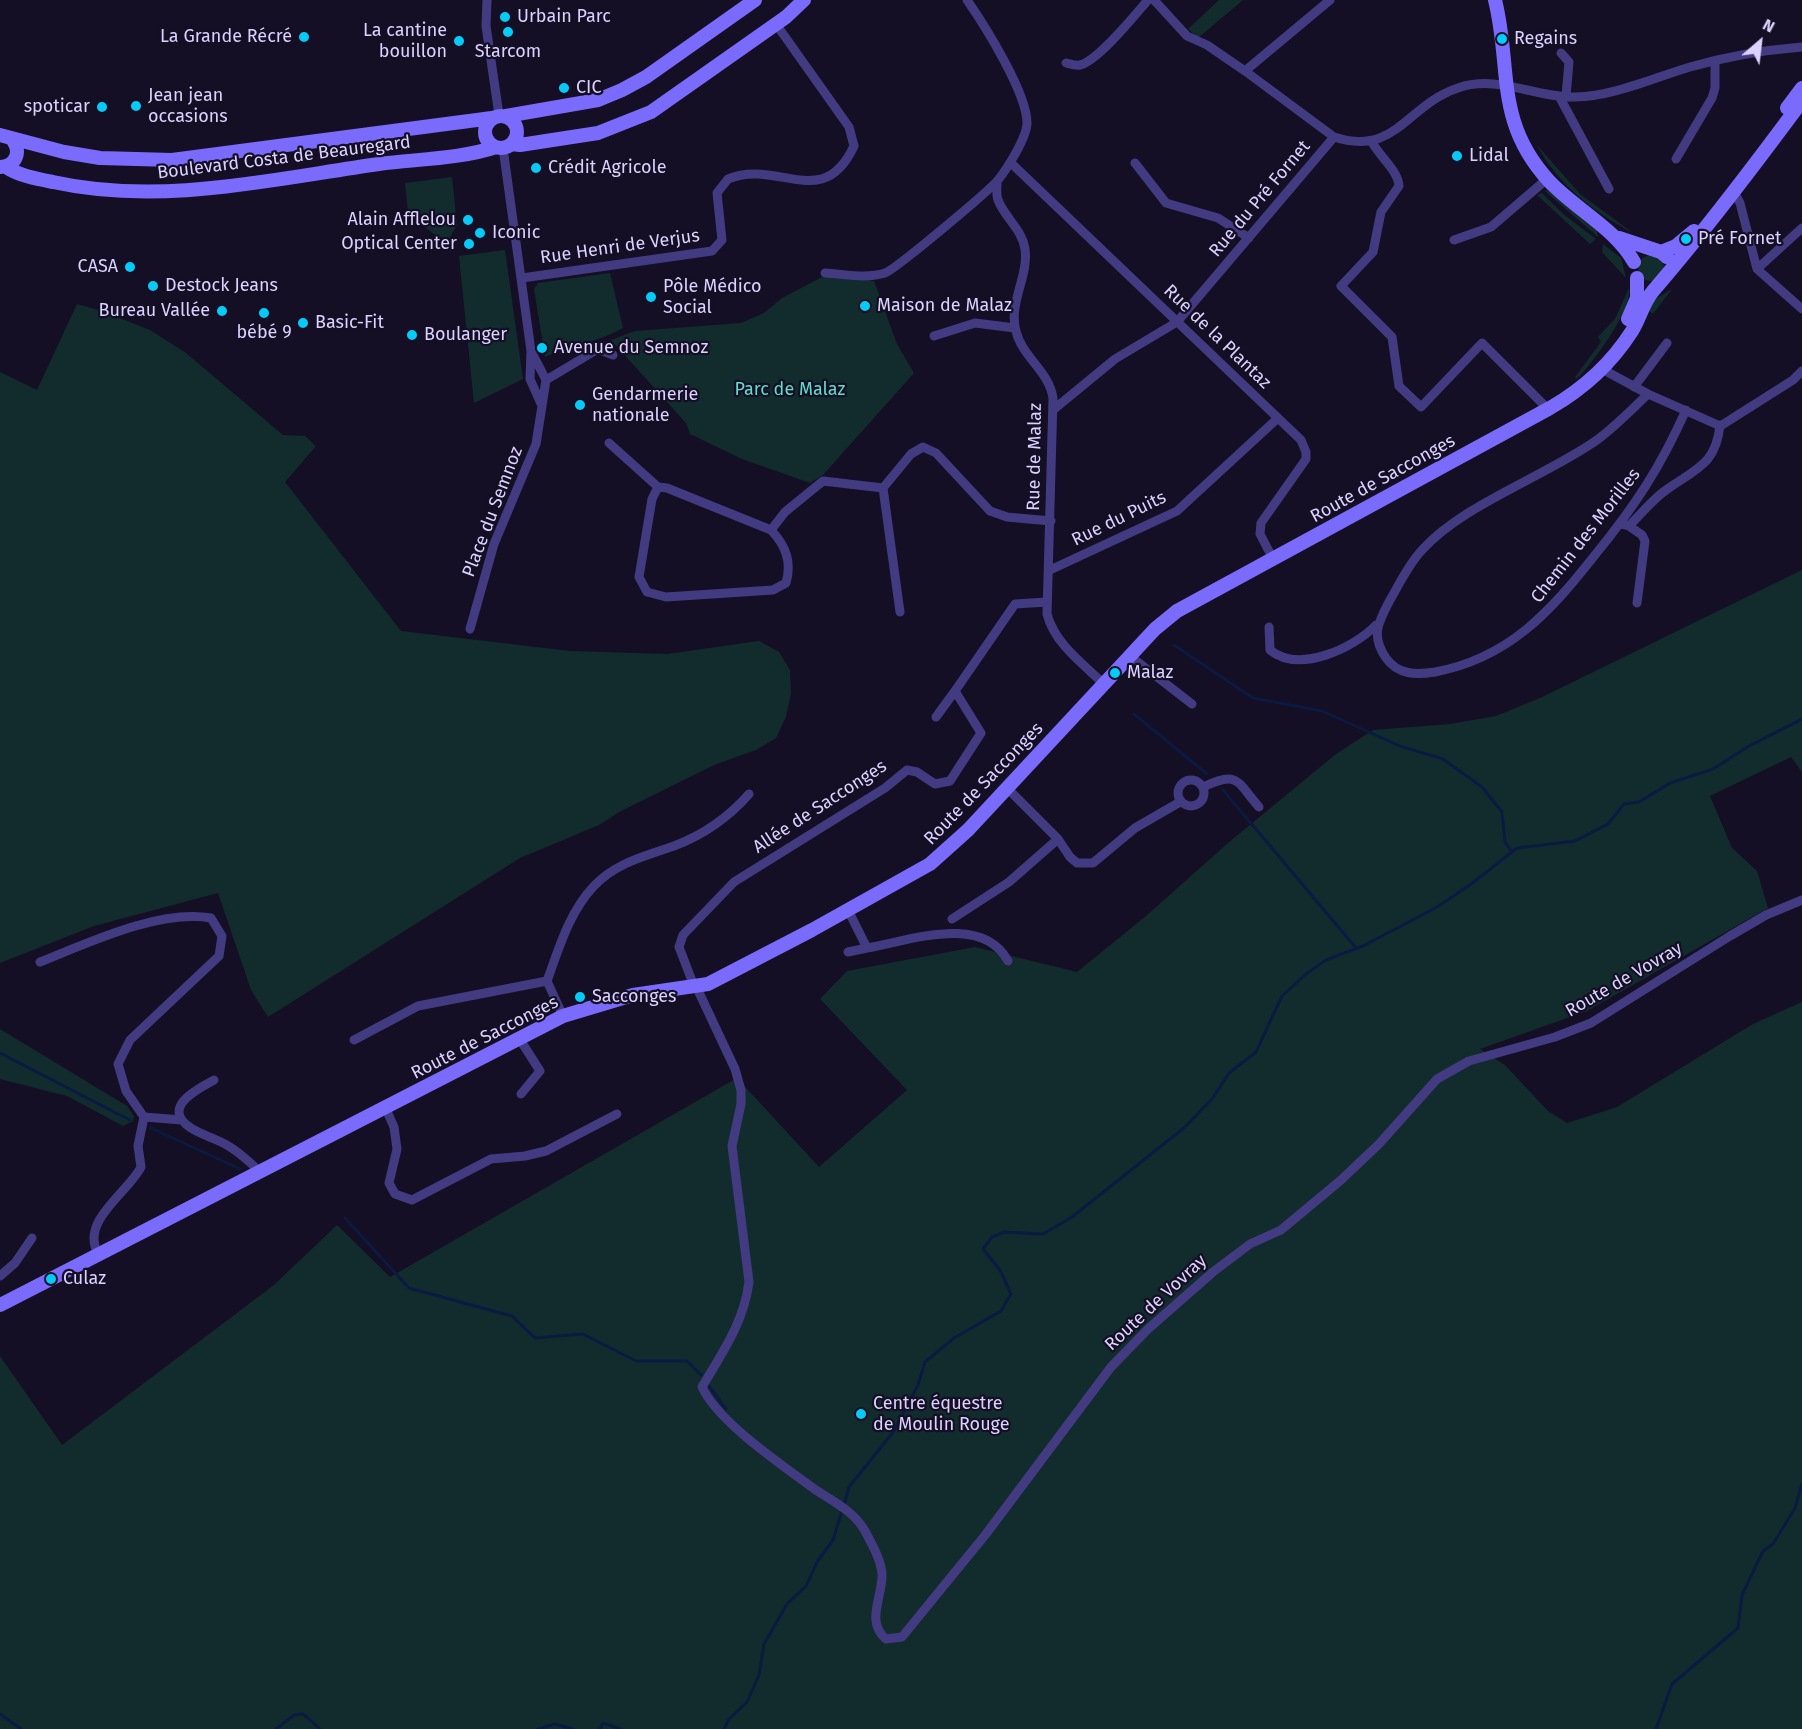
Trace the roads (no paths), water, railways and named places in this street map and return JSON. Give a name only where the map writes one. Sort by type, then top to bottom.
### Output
[{"type":"street","points":[[487,0],[486,26],[499,117]]},
{"type":"street","name":"Boulevard Costa de Beauregard","points":[[6,137],[99,158],[172,160],[499,117],[598,100],[646,77],[755,0]]},
{"type":"street","name":"Boulevard Costa de Beauregard","points":[[6,137],[16,144],[17,157],[3,167],[14,173],[64,185],[140,192],[170,192],[231,186],[598,133],[651,112],[776,24],[804,0]]},
{"type":"street","points":[[825,273],[863,276],[887,272],[997,182],[1011,163],[1028,124],[1017,86],[969,3],[980,0]]},
{"type":"street","points":[[1066,63],[1079,65],[1087,61],[1113,39],[1148,0]]},
{"type":"street","points":[[1154,0],[1187,36],[1207,45],[1245,71],[1334,137]]},
{"type":"street","points":[[1245,71],[1330,0]]},
{"type":"street","points":[[1496,0],[1501,26],[1505,85],[1515,127],[1547,178],[1567,199],[1614,236],[1634,262],[1637,278],[1648,286],[1665,279],[1669,262],[1655,251],[1614,236]]},
{"type":"street","name":"Rue Henri de Verjus","points":[[522,278],[712,251],[722,240],[717,193],[728,178],[768,172],[814,183],[822,180],[844,162],[854,146],[849,126],[776,24]]},
{"type":"street","points":[[1541,410],[1482,343],[1421,407],[1400,386],[1392,337],[1341,286],[1373,252],[1381,212],[1399,186],[1397,175],[1379,156],[1372,142],[1387,136],[1447,92],[1472,84],[1505,85],[1562,96],[1607,92],[1716,61],[1802,47]]},
{"type":"street","points":[[1561,53],[1569,62],[1562,96],[1609,189]]},
{"type":"street","points":[[1676,159],[1712,98],[1715,88],[1716,61]]},
{"type":"street","points":[[1634,262],[1642,252],[1676,246],[1702,222],[1802,88]]},
{"type":"street","name":"Route de Sacconges","points":[[0,1305],[386,1109],[563,1016],[633,994],[708,984],[930,864],[950,848],[1155,629],[1177,611],[1541,410],[1571,396],[1632,330],[1648,298],[1734,192],[1802,101]]},
{"type":"street","points":[[504,146],[488,142],[484,133],[486,125],[499,117],[513,121],[517,129],[504,146],[531,351],[530,379],[542,406]]},
{"type":"street","name":"Rue du Pré Fornet","points":[[1053,410],[1115,359],[1177,322],[1334,137],[1352,142],[1372,142]]},
{"type":"street","name":"Rue de la Plantaz","points":[[1011,163],[1300,440],[1306,452],[1303,465],[1261,523],[1260,534],[1273,560]]},
{"type":"street","points":[[1135,163],[1166,203],[1218,218],[1249,238]]},
{"type":"street","points":[[1454,240],[1491,227],[1547,178]]},
{"type":"street","points":[[934,336],[975,323],[1015,328],[1015,310],[1025,249],[1017,228],[998,200],[997,182]]},
{"type":"street","points":[[1734,192],[1740,203],[1757,269],[1802,309]]},
{"type":"street","points":[[1757,269],[1802,228]]},
{"type":"street","name":"Route de Sacconges","points":[[1598,365],[1631,313],[1637,298],[1637,278]]},
{"type":"street","name":"Rue de Malaz","points":[[1015,328],[1024,348],[1047,379],[1052,390],[1050,570],[1047,614],[1054,632],[1074,656],[1104,684]]},
{"type":"street","points":[[1634,387],[1667,343]]},
{"type":"street","points":[[531,351],[546,380],[598,349],[613,355]]},
{"type":"street","points":[[1598,365],[1648,394],[1720,425]]},
{"type":"street","points":[[1720,425],[1793,380],[1802,370]]},
{"type":"street","name":"Place du Semnoz","points":[[470,629],[494,544],[536,444],[546,380]]},
{"type":"street","points":[[1269,627],[1270,650],[1284,657],[1305,658],[1346,647],[1376,625],[1408,568],[1436,536],[1452,523],[1596,441],[1648,394]]},
{"type":"street","name":"Chemin des Morilles","points":[[1376,625],[1378,640],[1388,660],[1410,674],[1452,669],[1486,656],[1519,636],[1543,617],[1625,525],[1665,458],[1686,410]]},
{"type":"street","name":"Rue du Puits","points":[[1050,570],[1177,511],[1278,418]]},
{"type":"street","points":[[1637,603],[1645,541],[1642,535],[1625,525],[1665,490],[1707,463],[1718,439],[1720,425]]},
{"type":"street","points":[[609,443],[658,487],[667,488],[771,530],[783,543],[790,569],[786,583],[773,590],[666,597],[647,592],[639,577],[652,499],[658,487]]},
{"type":"street","points":[[900,612],[883,488],[911,454],[923,447],[936,453],[990,511],[1007,517],[1051,521]]},
{"type":"street","points":[[771,530],[785,512],[823,481],[883,488]]},
{"type":"street","points":[[936,717],[1015,604],[1047,602]]},
{"type":"street","points":[[1130,656],[1192,704]]},
{"type":"street","name":"Allée de Sacconges","points":[[695,986],[680,943],[692,923],[713,906],[734,882],[885,788],[907,770],[917,772],[935,784],[950,781],[981,733],[955,691]]},
{"type":"street","points":[[1203,787],[1222,778],[1234,778],[1241,782],[1259,807]]},
{"type":"street","points":[[1193,780],[1203,787],[1204,794],[1198,804],[1192,807],[1180,802],[1178,789],[1181,784],[1193,780]]},
{"type":"street","points":[[1007,788],[1058,839],[1077,863],[1093,862],[1135,828],[1180,802]]},
{"type":"street","points":[[563,1016],[547,981],[573,914],[594,885],[626,863],[675,846],[708,830],[749,794]]},
{"type":"street","points":[[952,919],[1009,882],[1058,839]]},
{"type":"street","name":"Route de Vovray","points":[[695,986],[735,1068],[741,1090],[741,1104],[732,1146],[749,1282],[746,1303],[739,1325],[702,1387],[718,1412],[814,1488],[851,1511],[875,1550],[882,1574],[876,1616],[878,1630],[886,1639],[894,1640],[902,1636],[986,1534],[1096,1384],[1148,1329],[1240,1251],[1281,1230],[1298,1217],[1379,1144],[1437,1080],[1469,1061],[1555,1037],[1591,1023],[1766,915],[1802,900]]},
{"type":"street","points":[[848,910],[867,948]]},
{"type":"street","points":[[40,962],[111,933],[190,914],[211,918],[222,936],[219,956],[130,1040],[118,1064],[126,1091],[144,1117],[138,1146],[141,1167],[96,1226],[94,1245],[99,1255]]},
{"type":"street","points":[[848,952],[945,934],[967,934],[998,946],[1008,961]]},
{"type":"street","points":[[354,1040],[418,1006],[547,981]]},
{"type":"street","points":[[519,1038],[540,1071],[521,1094]]},
{"type":"street","points":[[214,1080],[186,1097],[180,1107],[182,1120],[190,1128],[238,1153],[261,1173]]},
{"type":"street","points":[[386,1109],[394,1127],[397,1149],[389,1183],[395,1194],[412,1200],[491,1159],[525,1156],[546,1151],[617,1114]]},
{"type":"street","points":[[144,1117],[182,1120]]},
{"type":"street","points":[[2,1271],[33,1238]]},
{"type":"waterway","points":[[1174,645],[1253,698],[1322,711],[1400,746],[1443,759],[1482,787],[1502,812],[1505,842],[1512,852]]},
{"type":"waterway","points":[[1134,714],[1207,774]]},
{"type":"waterway","points":[[844,1505],[849,1487],[894,1431],[918,1385],[925,1362],[954,1338],[1001,1311],[1011,1294],[1000,1270],[983,1249],[992,1237],[1004,1232],[1043,1234],[1072,1217],[1185,1127],[1212,1099],[1229,1073],[1256,1052],[1282,996],[1306,974],[1326,960],[1363,946],[1437,907],[1470,885],[1517,848],[1575,841],[1608,824],[1624,804],[1639,802],[1670,783],[1713,769],[1749,746],[1802,719]]},
{"type":"waterway","points":[[1223,790],[1356,948]]},
{"type":"waterway","points":[[0,1053],[130,1120]]},
{"type":"waterway","points":[[151,1128],[240,1169]]},
{"type":"waterway","points":[[345,1218],[409,1288],[512,1316],[535,1338],[583,1334],[636,1361],[687,1361],[701,1375]]},
{"type":"waterway","points":[[709,1386],[726,1409]]},
{"type":"waterway","points":[[1656,1729],[1672,1684],[1738,1628],[1742,1595],[1763,1551],[1773,1544],[1795,1508],[1802,1484]]},
{"type":"waterway","points":[[724,1729],[729,1719],[747,1702],[759,1675],[764,1644],[787,1604],[806,1586],[817,1562],[833,1540],[842,1511]]},
{"type":"waterway","points":[[0,1714],[21,1729]]},
{"type":"waterway","points":[[276,1729],[294,1715],[303,1714],[320,1729]]},
{"type":"waterway","points":[[600,1729],[603,1723],[621,1729]]},
{"type":"waterway","points":[[538,1729],[555,1724],[573,1729]]},
{"type":"place","name":"Urbain Parc","points":[[505,17]]},
{"type":"place","name":"Starcom","points":[[508,32]]},
{"type":"place","name":"La Grande Récré","points":[[304,37]]},
{"type":"place","name":"Regains","points":[[1502,39]]},
{"type":"place","name":"La cantine bouillon","points":[[459,41]]},
{"type":"place","name":"CIC","points":[[564,88]]},
{"type":"place","name":"Jean jean occasions","points":[[136,106]]},
{"type":"place","name":"spoticar","points":[[102,107]]},
{"type":"place","name":"Lidal","points":[[1457,156]]},
{"type":"place","name":"Crédit Agricole","points":[[536,168]]},
{"type":"place","name":"Alain Afflelou","points":[[468,220]]},
{"type":"place","name":"Iconic","points":[[480,233]]},
{"type":"place","name":"Pré Fornet","points":[[1686,239]]},
{"type":"place","name":"Optical Center","points":[[469,244]]},
{"type":"place","name":"CASA","points":[[130,267]]},
{"type":"place","name":"Destock Jeans","points":[[153,286]]},
{"type":"place","name":"Pôle Médico Social","points":[[651,297]]},
{"type":"place","name":"Maison de Malaz","points":[[865,306]]},
{"type":"place","name":"Bureau Vallée","points":[[222,311]]},
{"type":"place","name":"bébé 9","points":[[264,313]]},
{"type":"place","name":"Basic-Fit","points":[[303,323]]},
{"type":"place","name":"Boulanger","points":[[412,335]]},
{"type":"place","name":"Avenue du Semnoz","points":[[542,348]]},
{"type":"place","name":"Gendarmerie nationale","points":[[580,405]]},
{"type":"place","name":"Malaz","points":[[1115,673]]},
{"type":"place","name":"Sacconges","points":[[580,997]]},
{"type":"place","name":"Culaz","points":[[51,1279]]},
{"type":"place","name":"Centre équestre de Moulin Rouge","points":[[861,1414]]},
{"type":"park label","name":"Parc de Malaz","points":[[790,390]]}]
